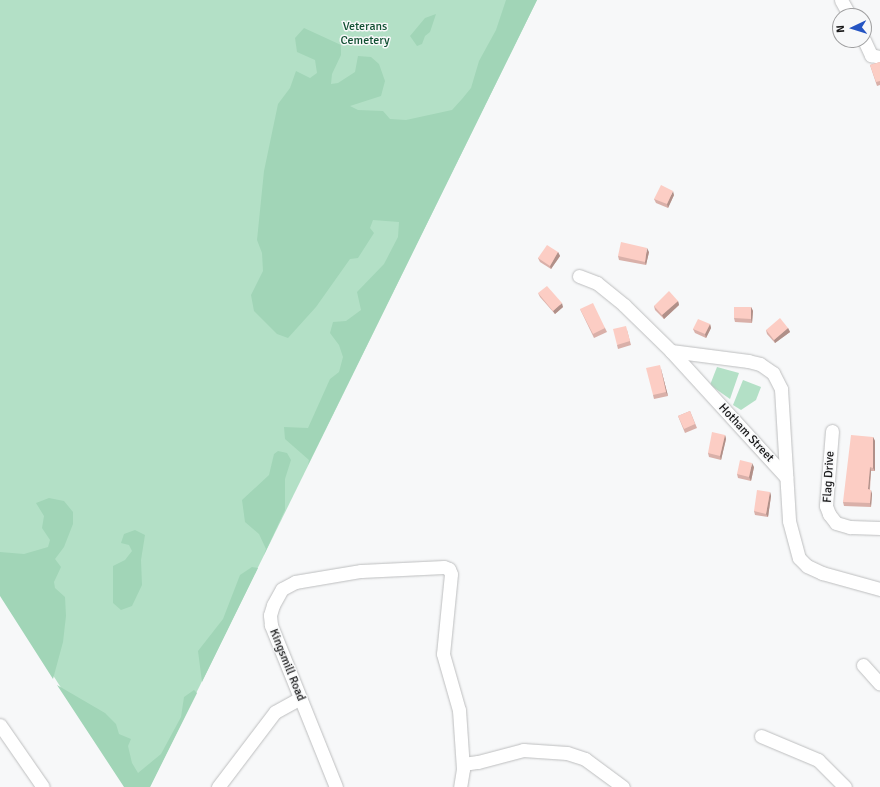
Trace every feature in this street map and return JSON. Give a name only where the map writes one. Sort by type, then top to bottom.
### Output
[{"type":"street","points":[[868,48],[871,54],[880,57]]},
{"type":"street","name":"Hotham Street","points":[[579,276],[597,283],[671,350],[786,477]]},
{"type":"street","points":[[671,350],[748,361],[760,364],[773,373],[781,389],[789,521],[799,558],[808,566],[822,573],[880,589]]},
{"type":"street","name":"Flag Drive","points":[[832,431],[826,506],[829,514],[836,523],[850,527],[880,528]]},
{"type":"street","name":"Kingsmill Road","points":[[336,787],[270,620],[271,610],[282,589],[295,582],[356,572],[444,567],[449,569],[451,574],[444,654],[457,698],[462,764]]},
{"type":"street","points":[[863,666],[880,684]]},
{"type":"street","points":[[218,787],[275,712],[300,698]]},
{"type":"street","points":[[0,725],[42,787]]},
{"type":"street","points":[[761,736],[818,760],[845,787]]},
{"type":"street","points":[[460,787],[462,764],[478,762],[523,750],[573,754],[590,762],[624,787]]},
{"type":"green space","name":"Veterans Cemetery","points":[[0,0],[537,0],[150,787],[125,787],[0,593]]},
{"type":"green space","points":[[506,0],[537,0],[308,465],[309,460],[285,439],[284,427],[308,428],[330,379],[339,372],[343,357],[339,345],[330,333],[333,322],[346,321],[361,310],[357,292],[384,264],[398,237],[399,222],[373,220],[370,228],[374,233],[358,258],[350,259],[316,307],[288,338],[277,334],[254,311],[251,295],[263,271],[262,253],[257,240],[264,171],[278,104],[290,88],[296,71],[310,78],[317,73],[315,60],[297,52],[295,38],[304,28],[341,45],[341,55],[332,74],[331,84],[338,83],[355,72],[358,56],[371,57],[379,64],[385,81],[381,96],[350,106],[358,110],[383,111],[390,119],[406,120],[452,110],[462,99],[471,88],[479,61],[496,30]]},
{"type":"green space","points":[[436,14],[430,32],[425,36],[422,44],[417,46],[410,36],[425,18]]},
{"type":"green space","points":[[717,367],[739,373],[730,399],[710,385]]},
{"type":"green space","points":[[743,380],[761,387],[756,400],[741,410],[733,405]]},
{"type":"green space","points":[[278,451],[287,453],[291,460],[285,479],[285,510],[263,557],[266,549],[259,534],[245,522],[242,500],[269,475],[274,454]]},
{"type":"green space","points":[[49,498],[64,501],[73,512],[73,524],[64,547],[55,559],[61,567],[54,582],[55,588],[65,597],[66,616],[63,642],[53,679],[0,596],[0,552],[24,554],[48,547],[50,540],[42,528],[44,516],[36,503]]},
{"type":"green space","points":[[135,530],[145,535],[141,560],[142,585],[132,606],[121,610],[113,603],[113,566],[125,560],[132,551],[129,545],[121,543],[124,534]]},
{"type":"green space","points":[[252,567],[258,568],[202,682],[198,651],[223,619],[240,575]]},
{"type":"green space","points":[[57,685],[105,713],[116,724],[119,734],[131,739],[128,746],[132,763],[138,773],[161,754],[181,717],[184,697],[194,690],[197,693],[150,787],[124,787]]},
{"type":"building","points":[[880,62],[880,81],[876,82],[870,65]]},
{"type":"building","points":[[661,185],[673,191],[667,204],[654,199]]},
{"type":"building","points":[[621,242],[647,248],[645,262],[618,256]]},
{"type":"building","points":[[547,245],[558,252],[550,266],[538,258]]},
{"type":"building","points":[[547,286],[562,303],[553,311],[538,293]]},
{"type":"building","points":[[669,291],[678,301],[662,315],[654,306]]},
{"type":"building","points":[[593,303],[605,328],[593,334],[580,309]]},
{"type":"building","points":[[734,307],[751,307],[751,319],[734,318]]},
{"type":"building","points":[[780,318],[788,328],[774,340],[766,330]]},
{"type":"building","points":[[698,319],[710,324],[705,334],[693,329]]},
{"type":"building","points":[[626,326],[630,341],[617,345],[613,329]]},
{"type":"building","points":[[660,365],[666,392],[653,395],[646,368]]},
{"type":"building","points":[[690,411],[695,424],[684,429],[678,416]]},
{"type":"building","points":[[712,432],[725,435],[720,456],[708,453]]},
{"type":"building","points":[[851,435],[873,437],[873,468],[870,467],[868,489],[871,490],[870,503],[843,502]]},
{"type":"building","points":[[740,460],[752,463],[749,477],[737,474]]},
{"type":"building","points":[[757,490],[770,492],[766,514],[754,511]]}]
